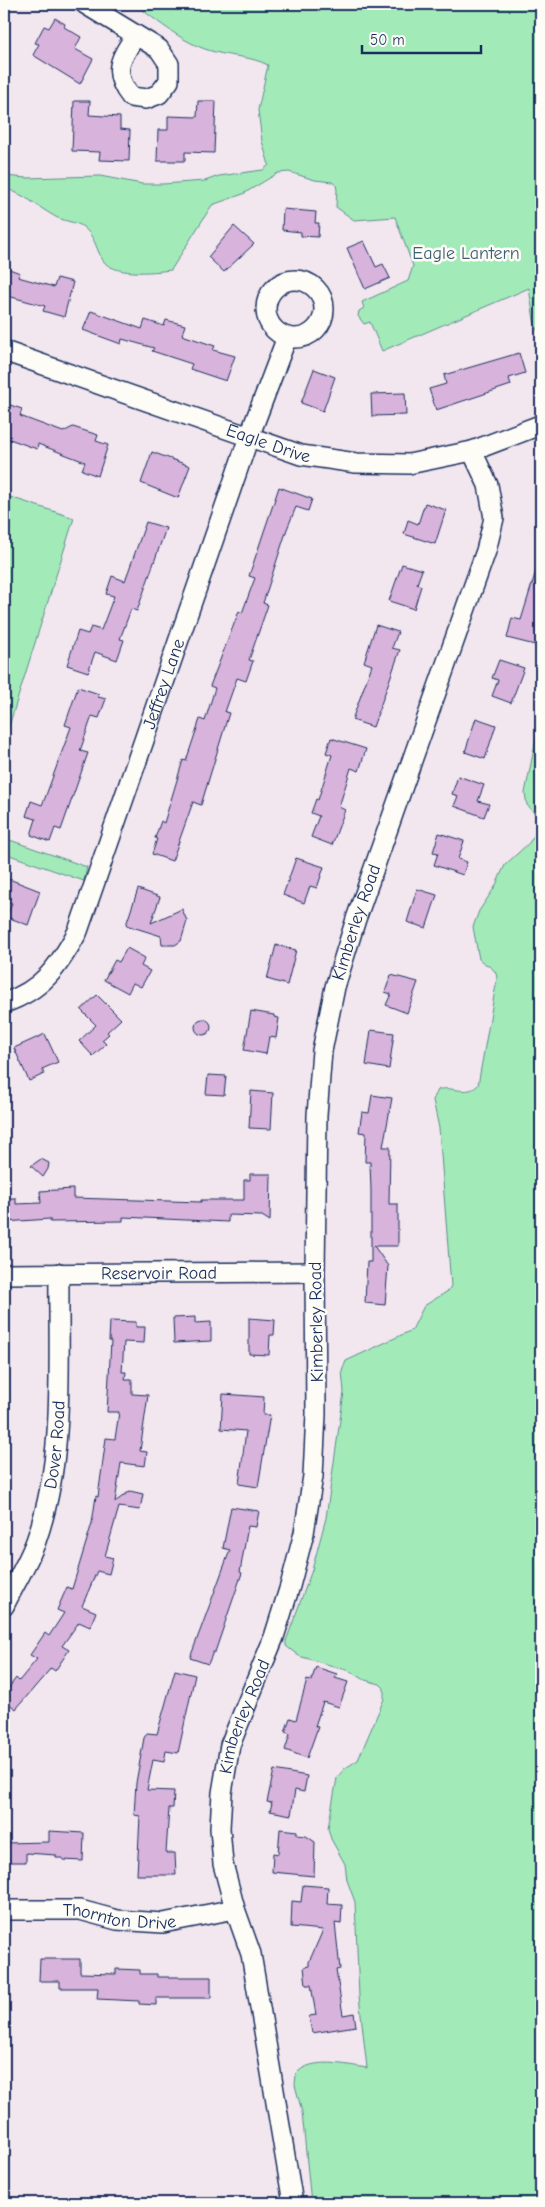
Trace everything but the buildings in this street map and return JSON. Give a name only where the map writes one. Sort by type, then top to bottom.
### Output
[{"type":"street","points":[[86,4],[136,35]]},
{"type":"street","name":"Jeffrey Lane","points":[[4,1003],[38,986],[59,965],[78,931],[249,437],[287,337]]},
{"type":"street","name":"Eagle Drive","points":[[4,351],[300,454],[356,463],[409,464],[472,452],[540,425]]},
{"type":"street","name":"Kimberley Road","points":[[293,2203],[251,1954],[235,1908],[223,1864],[220,1828],[222,1793],[230,1745],[274,1637],[304,1533],[313,1476],[317,1337],[314,1272],[322,1051],[335,987],[356,918],[486,551],[494,518],[488,485],[472,452]]},
{"type":"street","name":"Reservoir Road","points":[[4,1274],[314,1272]]},
{"type":"street","name":"Dover Road","points":[[4,1606],[36,1541],[50,1484],[58,1420],[59,1273]]},
{"type":"street","name":"Thornton Drive","points":[[4,1910],[80,1910],[117,1920],[163,1923],[235,1908]]},
{"type":"green space","name":"Eagle Lantern","points":[[134,4],[541,4],[541,341],[534,320],[529,288],[382,351],[370,322],[364,324],[358,316],[359,311],[364,308],[362,302],[408,281],[413,266],[395,217],[354,220],[336,207],[337,190],[336,185],[332,182],[315,180],[289,172],[278,173],[243,194],[212,205],[171,270],[144,272],[124,271],[107,265],[102,259],[92,237],[82,226],[57,218],[24,197],[4,188],[5,176],[26,178],[100,176],[142,184],[163,184],[205,181],[219,176],[263,170],[269,165],[262,141],[258,110],[268,65],[248,58],[204,49],[193,44],[172,32]]},
{"type":"green space","points":[[4,495],[74,518],[4,742]]},
{"type":"green space","points":[[541,714],[541,2203],[351,2203],[351,2201],[311,2203],[302,2112],[295,2085],[296,2074],[303,2068],[320,2063],[367,2068],[359,1996],[355,1902],[347,1880],[345,1864],[331,1839],[328,1828],[337,1778],[344,1769],[358,1760],[384,1699],[384,1688],[380,1684],[365,1680],[350,1671],[299,1656],[286,1646],[286,1641],[312,1570],[326,1518],[344,1392],[342,1371],[346,1361],[412,1330],[424,1306],[448,1291],[451,1286],[439,1128],[433,1100],[438,1090],[464,1091],[478,1085],[497,975],[493,969],[479,959],[473,927],[479,911],[495,887],[505,865],[529,843],[538,829],[538,817],[527,805],[525,793]]},
{"type":"green space","points":[[4,838],[87,867],[84,881],[4,853]]}]
